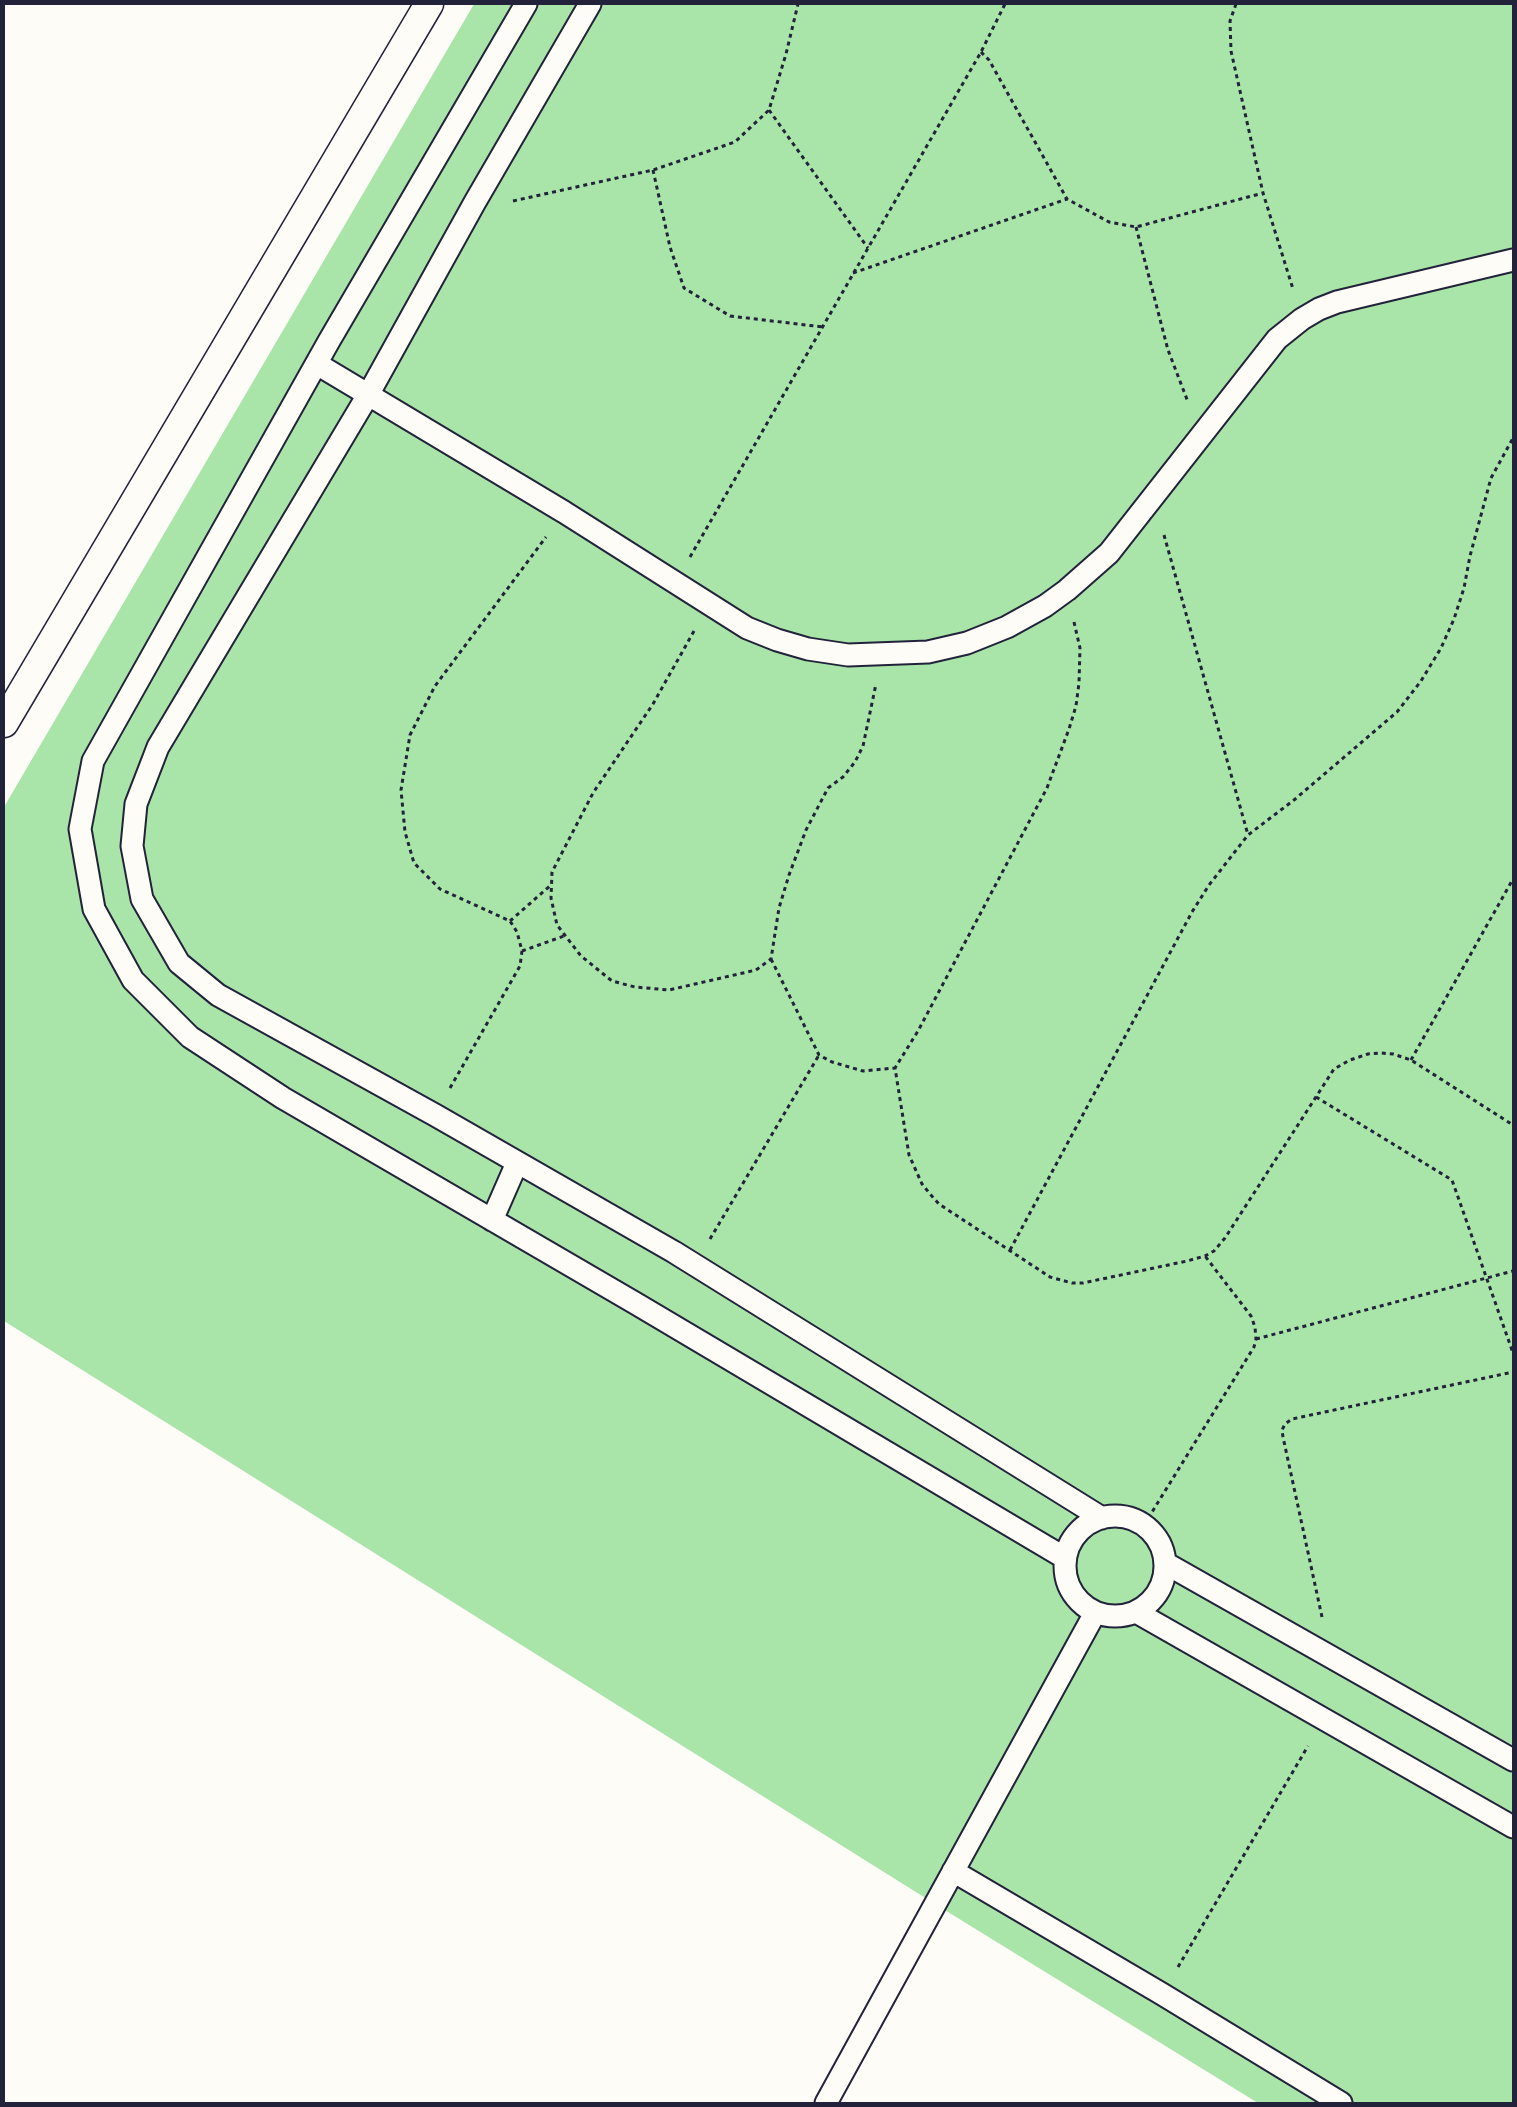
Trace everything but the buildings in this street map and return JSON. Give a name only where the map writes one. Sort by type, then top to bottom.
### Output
[{"type":"street","points":[[4,723],[429,4]]},
{"type":"lane","points":[[526,4],[317,364],[92,761],[80,829],[94,909],[133,980],[190,1037],[283,1098],[1065,1558]]},
{"type":"lane","points":[[590,4],[475,202],[368,395],[158,747],[136,804],[132,846],[142,899],[179,963],[218,995],[435,1115],[695,1265],[1102,1518]]},
{"type":"lane","points":[[317,364],[564,512],[747,628],[777,640],[808,649],[848,655],[882,656],[928,652],[967,643],[1007,627],[1045,606],[1067,590],[1109,553],[1277,339],[1302,319],[1319,309],[1337,302],[1513,260]]},
{"type":"lane","points":[[492,1220],[517,1163]]},
{"type":"lane","points":[[1116,1516],[1130,1519],[1144,1526],[1155,1536],[1162,1549],[1165,1563],[1164,1578],[1158,1592],[1149,1604],[1136,1612],[1116,1617],[1096,1613],[1082,1604],[1071,1591],[1065,1576],[1065,1558],[1074,1537],[1082,1528],[1102,1518],[1116,1516]]},
{"type":"lane","points":[[1165,1563],[1513,1760]]},
{"type":"lane","points":[[1136,1612],[1513,1827]]},
{"type":"lane","points":[[826,2103],[1096,1613]]},
{"type":"lane","points":[[953,1871],[1162,1994],[1341,2103]]},
{"type":"path","points":[[475,202],[505,202],[653,170],[735,142],[769,110],[786,54],[798,4]]},
{"type":"path","points":[[675,582],[981,52],[1005,4]]},
{"type":"path","points":[[1236,4],[1230,21],[1231,51],[1263,193],[1302,319]]},
{"type":"path","points":[[981,52],[989,60],[1067,199],[1109,222],[1136,227],[1263,193]]},
{"type":"path","points":[[769,110],[868,248]]},
{"type":"path","points":[[653,170],[670,247],[684,288],[730,316],[823,326]]},
{"type":"path","points":[[854,273],[1067,199]]},
{"type":"path","points":[[1136,227],[1168,350],[1201,435]]},
{"type":"path","points":[[1010,1250],[1192,912],[1209,885],[1248,835],[1294,800],[1397,712],[1421,681],[1441,648],[1454,618],[1464,588],[1470,556],[1492,478],[1513,438]]},
{"type":"path","points":[[1153,496],[1248,835]]},
{"type":"path","points":[[435,1115],[520,966],[522,951],[517,932],[510,921],[440,889],[414,863],[405,832],[401,790],[410,735],[435,686],[564,512]]},
{"type":"path","points":[[1067,590],[1080,648],[1076,706],[1069,728],[1047,788],[918,1031],[895,1068],[909,1154],[922,1184],[939,1204],[1050,1276],[1072,1283],[1095,1282],[1205,1256],[1214,1251],[1225,1238],[1334,1069],[1350,1060],[1368,1054],[1381,1053],[1394,1054],[1411,1060],[1513,1125]]},
{"type":"path","points":[[708,604],[653,704],[593,793],[552,872],[553,912],[557,925],[564,936],[596,970],[612,981],[635,987],[669,990],[756,970],[771,959]]},
{"type":"path","points":[[882,656],[863,746],[855,762],[843,777],[828,788],[806,830],[779,908],[771,959],[819,1055],[832,1062],[862,1071],[895,1068]]},
{"type":"path","points":[[1411,1060],[1513,879]]},
{"type":"path","points":[[510,921],[551,885]]},
{"type":"path","points":[[522,951],[564,936]]},
{"type":"path","points":[[695,1265],[819,1055]]},
{"type":"path","points":[[1316,1097],[1452,1180],[1513,1353]]},
{"type":"path","points":[[1144,1526],[1248,1356],[1256,1339],[1252,1316],[1205,1256]]},
{"type":"path","points":[[1256,1339],[1513,1271]]},
{"type":"path","points":[[1330,1656],[1283,1437],[1285,1424],[1292,1419],[1513,1372]]},
{"type":"path","points":[[1162,1994],[1324,1719]]},
{"type":"green space","points":[[474,4],[1513,4],[1513,2103],[1258,2103],[935,1904],[4,1321],[4,807]]}]
